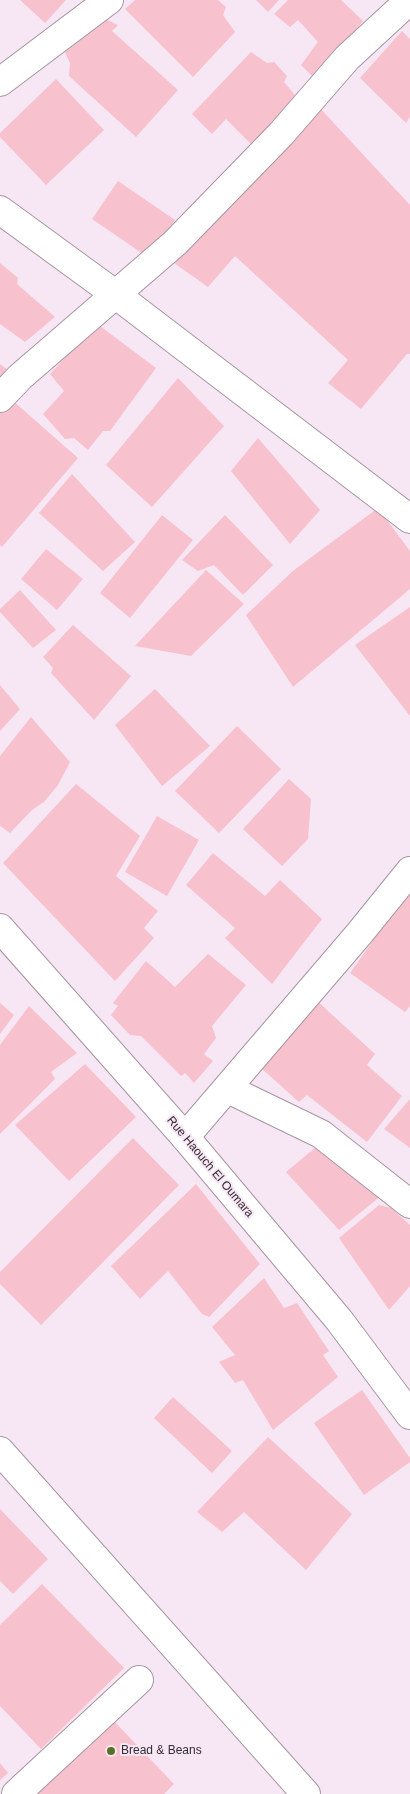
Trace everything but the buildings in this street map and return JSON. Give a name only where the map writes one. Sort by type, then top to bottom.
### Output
[{"type":"street","points":[[0,82],[109,0]]},
{"type":"street","points":[[0,398],[20,377],[175,243],[281,134],[347,58],[401,7]]},
{"type":"street","points":[[0,210],[115,294],[410,519]]},
{"type":"street","points":[[186,1137],[410,871]]},
{"type":"street","name":"Rue Haouch El Oumara","points":[[0,928],[186,1137],[339,1320],[410,1415]]},
{"type":"street","points":[[228,1089],[321,1134],[410,1204]]},
{"type":"street","points":[[0,1451],[306,1794]]},
{"type":"street","points":[[16,1794],[139,1680]]},
{"type":"place","name":"Bread & Beans","points":[[111,1751]]}]
